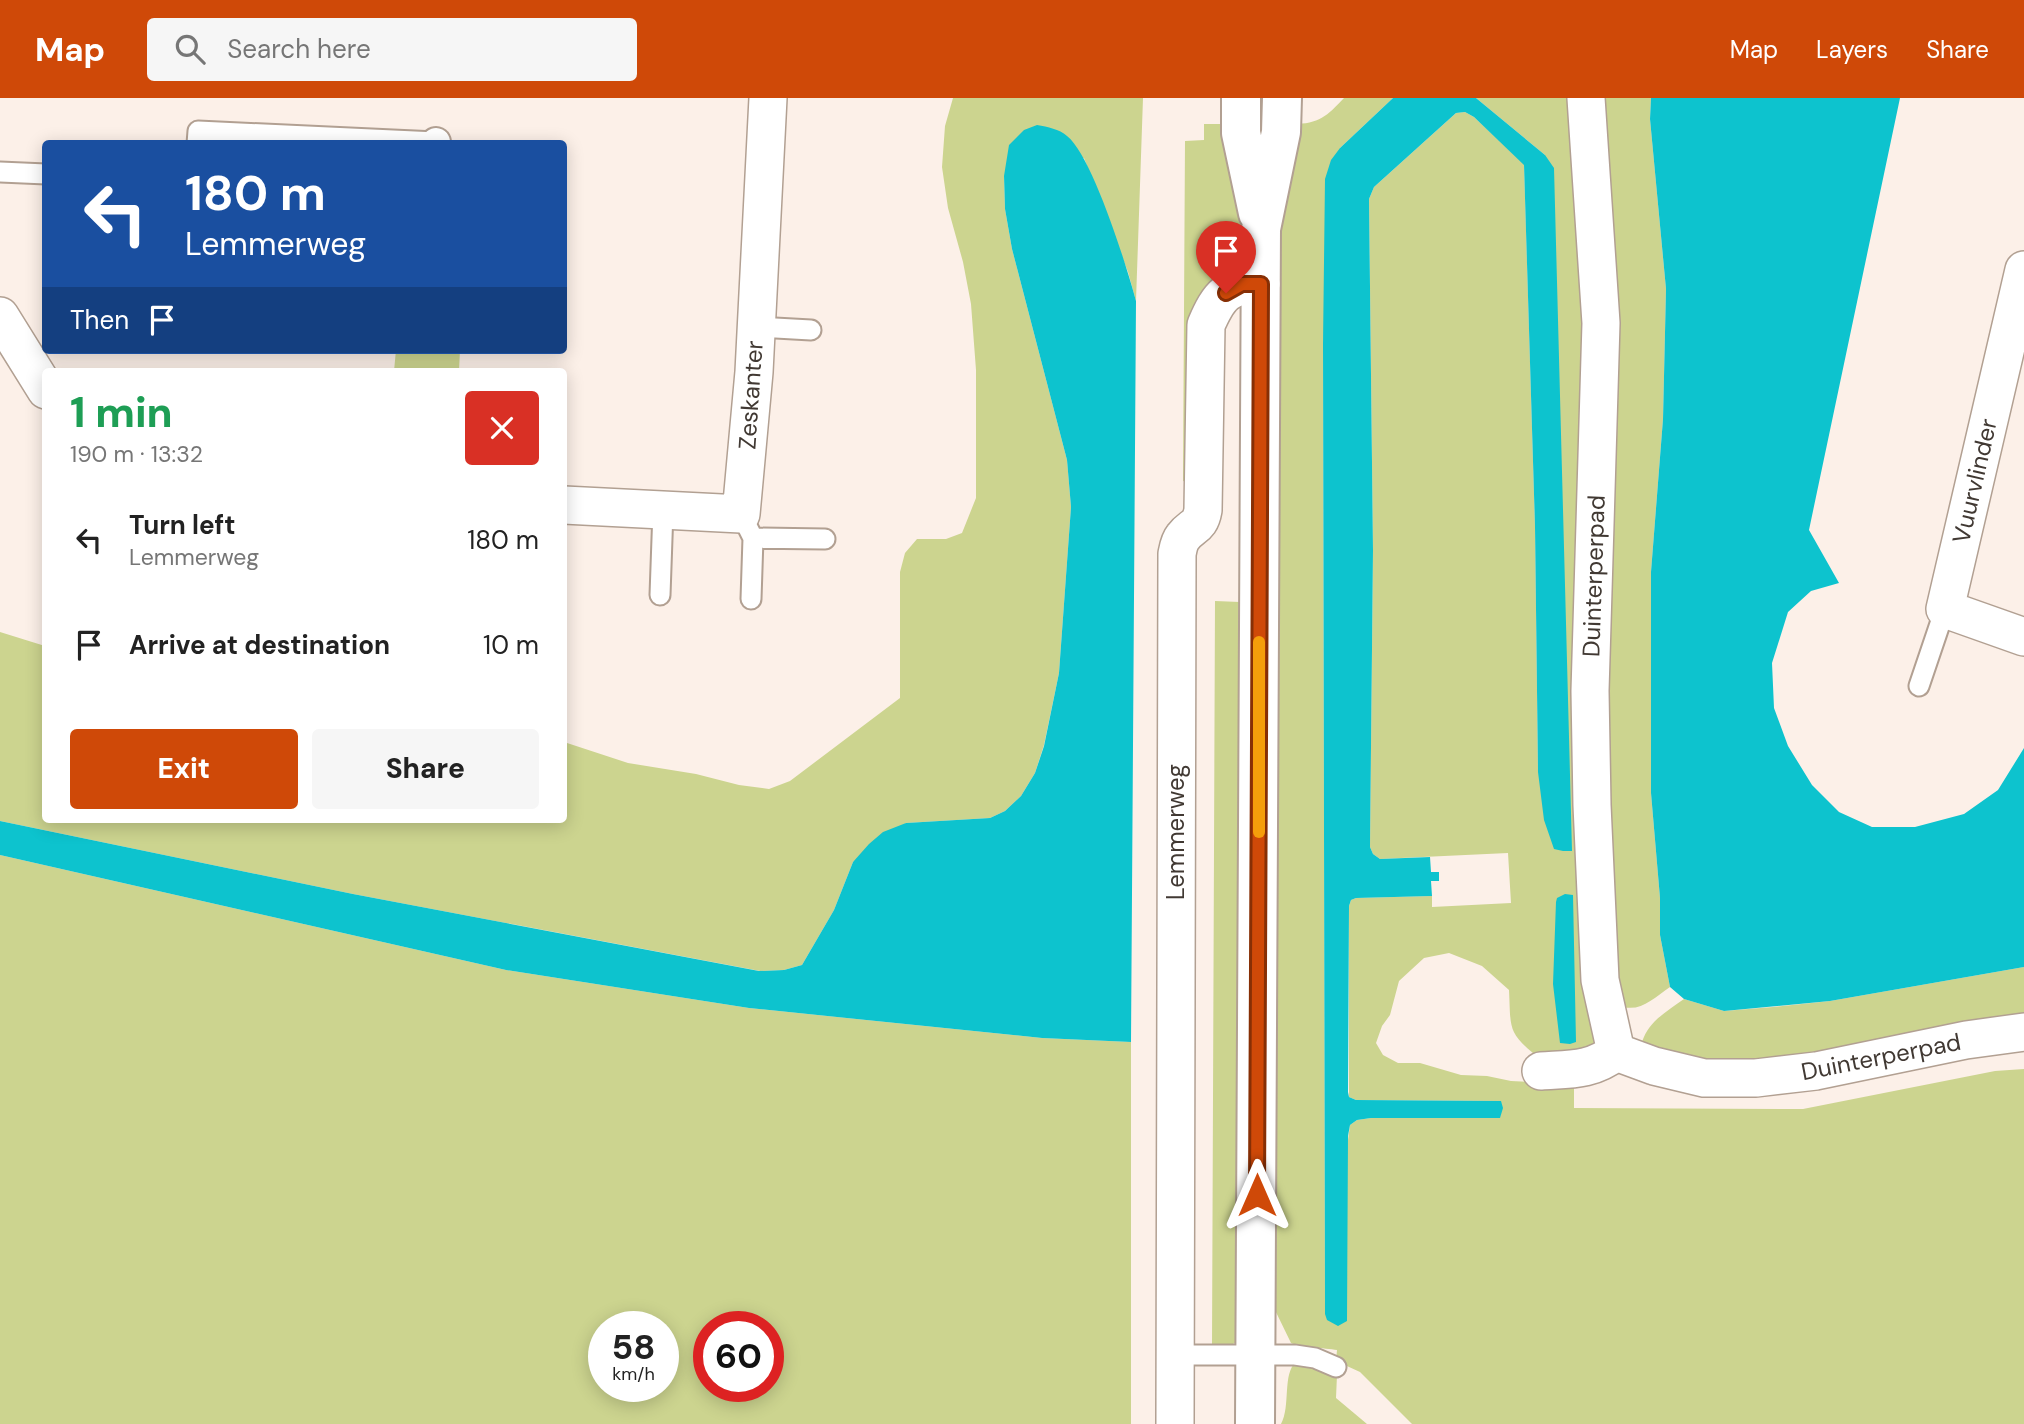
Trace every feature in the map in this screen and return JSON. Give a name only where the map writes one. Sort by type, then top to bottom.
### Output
[{"type":"main road","points":[[1241,98],[1241,133],[1261,229]]},
{"type":"main road","points":[[1255,1424],[1261,229],[1281,132],[1282,98]]},
{"type":"street","name":"Zeskanter","points":[[747,526],[768,98]]},
{"type":"street","name":"Duinterperpad","points":[[1586,98],[1601,323],[1590,691],[1592,805],[1600,980],[1616,1052],[1654,1066],[1704,1078],[1756,1078],[1816,1071],[1966,1040],[2024,1032]]},
{"type":"street","name":"Vuurvlinder","points":[[1945,609],[2024,271]]},
{"type":"street","name":"Lemmerweg","points":[[1175,1424],[1177,554],[1182,538],[1199,523],[1203,510],[1206,325],[1215,305],[1230,290],[1242,284],[1261,284]]},
{"type":"street","points":[[0,316],[42,384]]},
{"type":"street","points":[[567,505],[663,510],[747,526]]},
{"type":"street","points":[[1945,609],[2024,637]]},
{"type":"street","points":[[1541,1072],[1586,1068],[1616,1052]]},
{"type":"lane","points":[[197,140],[198,131],[376,140]]},
{"type":"lane","points":[[0,172],[42,174]]},
{"type":"lane","points":[[756,327],[811,330]]},
{"type":"lane","points":[[660,595],[663,510]]},
{"type":"lane","points":[[751,599],[747,526],[825,539]]},
{"type":"lane","points":[[1919,685],[1945,609]]},
{"type":"lane","points":[[1174,1355],[1305,1356],[1336,1367]]},
{"type":"green space","points":[[953,98],[1143,98],[1136,301],[1128,272],[1084,158],[1004,176],[1005,209],[1012,249],[1067,460],[1071,507],[1059,673],[1044,745],[1035,773],[1021,796],[1005,811],[990,818],[906,823],[853,862],[834,910],[802,965],[784,970],[760,971],[353,894],[0,821],[0,632],[42,645],[42,823],[567,823],[567,743],[628,763],[696,774],[739,785],[769,789],[790,781],[900,698],[900,572],[905,553],[917,539],[946,539],[962,533],[976,498],[976,370],[971,304],[948,208],[942,167],[945,126]]},
{"type":"green space","points":[[1344,98],[1393,98],[1340,148],[1323,344],[1325,1314],[1350,1125],[1357,1120],[1371,1118],[1500,1118],[1501,1101],[1356,1100],[1349,1097],[1351,900],[1432,896],[1432,907],[1511,903],[1508,853],[1380,859],[1373,854],[1370,847],[1373,550],[1369,199],[1374,187],[1456,113],[1465,112],[1474,117],[1524,164],[1535,527],[1538,772],[1545,155],[1476,98],[1579,98],[1597,1037],[1589,1052],[1539,1058],[1516,1036],[1511,1022],[1509,990],[1482,966],[1449,953],[1424,958],[1399,981],[1390,1015],[1382,1026],[1376,1043],[1383,1055],[1398,1063],[1420,1063],[1461,1075],[1532,1082],[1574,1079],[1574,1108],[1803,1109],[1995,1071],[2024,1069],[2024,1424],[1412,1424],[1360,1372],[1336,1361],[1337,1350],[1291,1343],[1274,1308],[1279,249],[1293,124],[1322,118]]},
{"type":"green space","points":[[1596,98],[1651,98],[1650,119],[1666,289],[1663,419],[1651,572],[1651,793],[1660,898],[1660,935],[1670,987],[1646,1004],[1634,1008],[1619,1006],[1611,991]]},
{"type":"green space","points":[[1204,124],[1230,124],[1242,232],[1239,232],[1238,247],[1233,259],[1216,283],[1188,482],[1183,481],[1185,141],[1204,140]]},
{"type":"green space","points":[[396,354],[460,354],[459,368],[394,368]]},
{"type":"green space","points":[[1215,601],[1240,602],[1235,1343],[1222,1349],[1212,1346]]},
{"type":"green space","points":[[0,855],[506,970],[749,1008],[1042,1038],[1131,1042],[1131,1424],[0,1424]]},
{"type":"green space","points":[[2024,967],[2024,1024],[1711,1069],[1642,1042],[1654,1023],[1684,999],[1724,1011],[1773,1007],[1830,1001]]},
{"type":"green space","points":[[1296,1362],[1337,1375],[1336,1398],[1367,1424],[1281,1424],[1286,1408],[1289,1374]]},
{"type":"water","points":[[1393,98],[1476,98],[1545,155],[1554,168],[1572,851],[1554,849],[1544,820],[1538,772],[1535,527],[1524,165],[1474,117],[1465,112],[1456,113],[1374,187],[1369,199],[1373,550],[1370,847],[1373,854],[1380,859],[1430,857],[1431,872],[1439,872],[1439,881],[1431,881],[1432,896],[1351,900],[1348,1092],[1349,1097],[1356,1100],[1501,1101],[1503,1108],[1500,1118],[1371,1118],[1357,1120],[1350,1125],[1347,1321],[1338,1326],[1327,1320],[1325,1314],[1325,179],[1331,160],[1340,148]]},
{"type":"water","points":[[1651,98],[1900,98],[1809,530],[1839,583],[1811,591],[1788,612],[1772,663],[1774,708],[1788,746],[1812,785],[1839,812],[1872,827],[1915,827],[1964,814],[1998,790],[2024,748],[2024,967],[1830,1001],[1724,1011],[1684,999],[1670,987],[1660,935],[1660,898],[1651,793],[1651,572],[1663,419],[1666,289],[1650,119]]},
{"type":"water","points":[[1037,125],[1057,130],[1077,147],[1108,213],[1136,301],[1131,1042],[1042,1038],[749,1008],[506,970],[0,855],[0,821],[353,894],[759,971],[784,970],[802,965],[834,910],[853,862],[869,844],[883,832],[906,823],[990,818],[1005,811],[1021,796],[1035,773],[1044,746],[1059,673],[1071,507],[1067,460],[1012,249],[1005,209],[1004,176],[1009,145],[1024,130]]},
{"type":"water","points":[[1565,894],[1573,895],[1576,1042],[1570,1044],[1560,1043],[1553,984],[1556,902],[1557,898]]},
{"type":"slow traffic","points":[[1259,642],[1259,832]]},
{"type":"route","points":[[1226,293],[1242,284],[1261,284],[1257,1195]]}]
